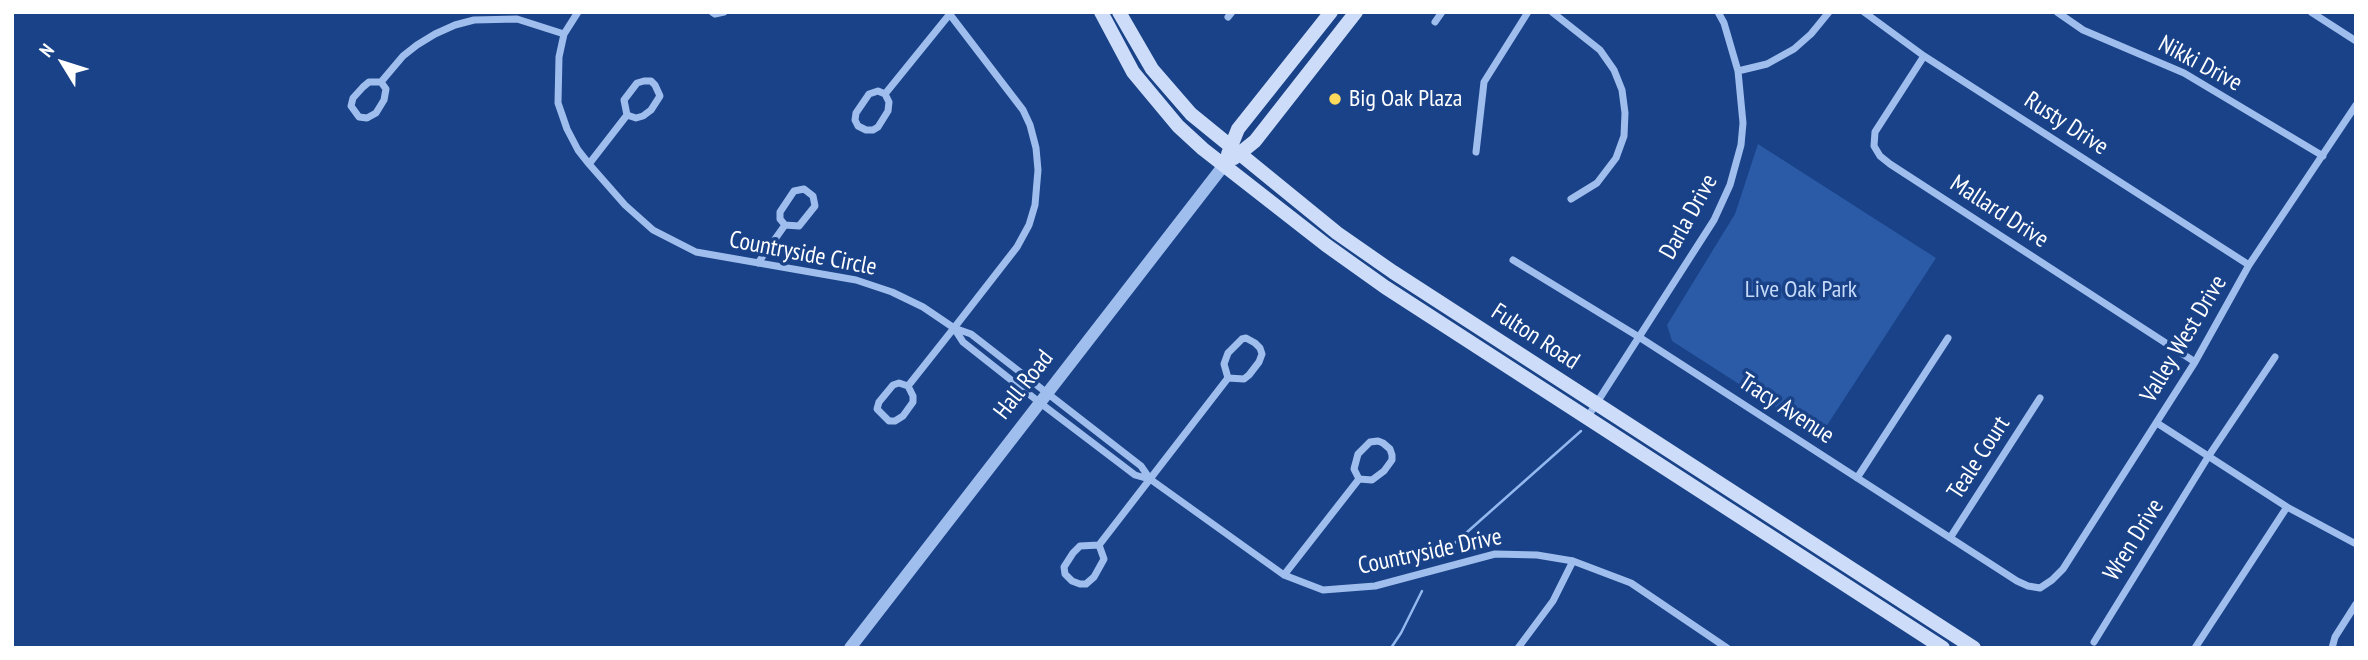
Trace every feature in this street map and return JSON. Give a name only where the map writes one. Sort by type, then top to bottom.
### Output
[{"type":"main road","name":"Fulton Road","points":[[1101,12],[1133,72],[1191,138],[1362,272],[1943,648]]},
{"type":"main road","name":"Fulton Road","points":[[1119,12],[1144,57],[1161,81],[1191,114],[1371,258],[1974,648]]},
{"type":"main road","points":[[1235,151],[1238,129],[1331,12]]},
{"type":"main road","points":[[1224,165],[1235,151],[1255,141],[1356,12]]},
{"type":"street","name":"Countryside Circle","points":[[578,12],[564,34],[559,57],[558,103],[578,150],[625,205],[653,230],[696,252],[856,279],[923,307],[954,328]]},
{"type":"street","points":[[712,12],[724,12]]},
{"type":"street","points":[[1434,22],[1442,12]]},
{"type":"street","points":[[1476,152],[1484,82],[1528,12]]},
{"type":"street","points":[[1552,12],[1600,50],[1614,70],[1622,90],[1625,113],[1624,135],[1616,158],[1597,183],[1571,199]]},
{"type":"street","name":"Darla Drive","points":[[1587,418],[1714,220],[1730,186],[1741,145],[1743,123],[1738,71],[1724,23],[1718,12]]},
{"type":"street","points":[[1738,71],[1767,64],[1794,49],[1829,12]]},
{"type":"street","name":"Rusty Drive","points":[[1864,12],[1924,56],[2249,265]]},
{"type":"street","name":"Nikki Drive","points":[[2057,12],[2083,30],[2184,73],[2323,156]]},
{"type":"street","points":[[2311,12],[2356,41]]},
{"type":"street","points":[[885,94],[949,13],[1023,110],[1036,148],[1038,170],[1035,205],[1029,225],[1017,247],[908,386]]},
{"type":"street","points":[[381,82],[386,89],[384,100],[376,113],[368,118],[359,117],[351,106],[353,98],[369,82],[381,82],[403,56],[435,34],[474,19],[517,19],[564,34]]},
{"type":"street","name":"Mallard Drive","points":[[1924,56],[1875,132],[1874,146],[1881,156],[2195,362]]},
{"type":"street","points":[[589,164],[627,115],[624,100],[637,83],[644,81],[656,85],[660,96],[650,110],[636,118],[627,115]]},
{"type":"street","points":[[878,91],[885,94],[889,102],[888,111],[878,127],[866,130],[858,126],[856,113],[869,94],[878,91]]},
{"type":"street","name":"Valley West Drive","points":[[2040,587],[2063,569],[2195,362],[2249,265],[2356,105]]},
{"type":"street","name":"Hall Road","points":[[850,648],[1224,165]]},
{"type":"street","points":[[804,189],[813,196],[815,206],[799,226],[785,225],[780,219],[780,212],[794,191],[804,189]]},
{"type":"street","points":[[758,263],[785,225]]},
{"type":"street","name":"Tracy Avenue","points":[[1513,260],[1639,337],[2022,584],[2040,587]]},
{"type":"street","name":"Countryside Drive","points":[[954,328],[971,334],[1135,475],[1150,479]]},
{"type":"street","name":"Countryside Drive","points":[[954,328],[962,342],[1140,466],[1150,479],[1284,575],[1323,590],[1375,586],[1495,554],[1536,555],[1573,561],[1630,583],[1727,648]]},
{"type":"street","points":[[1247,338],[1260,348],[1262,354],[1254,369],[1244,379],[1228,379],[1224,364],[1228,353],[1247,338]]},
{"type":"street","points":[[1857,478],[1948,338]]},
{"type":"street","name":"Wren Drive","points":[[2094,642],[2208,457],[2275,357]]},
{"type":"street","points":[[1099,545],[1104,559],[1094,577],[1086,584],[1072,581],[1065,574],[1064,568],[1073,553],[1080,546],[1099,545],[1228,379]]},
{"type":"street","points":[[899,383],[908,386],[914,396],[913,402],[903,416],[889,422],[877,409],[879,402],[893,385],[899,383]]},
{"type":"street","name":"Teale Court","points":[[1950,538],[2040,398]]},
{"type":"street","points":[[2157,423],[2287,507],[2356,544]]},
{"type":"street","points":[[1370,442],[1383,443],[1390,449],[1392,460],[1378,478],[1365,481],[1359,479],[1354,469],[1358,454],[1370,442]]},
{"type":"street","points":[[1284,575],[1359,479]]},
{"type":"street","points":[[2195,648],[2287,507]]},
{"type":"street","points":[[1518,648],[1553,601],[1573,561]]},
{"type":"street","points":[[2332,648],[2335,637],[2356,604]]},
{"type":"green space","name":"Live Oak Park","points":[[1758,144],[1936,258],[1820,436],[1672,341],[1667,325],[1735,214]]},
{"type":"waterway","points":[[1439,557],[1581,431]]},
{"type":"waterway","points":[[1391,648],[1422,591]]},
{"type":"place","name":"Big Oak Plaza","points":[[1335,99]]}]
